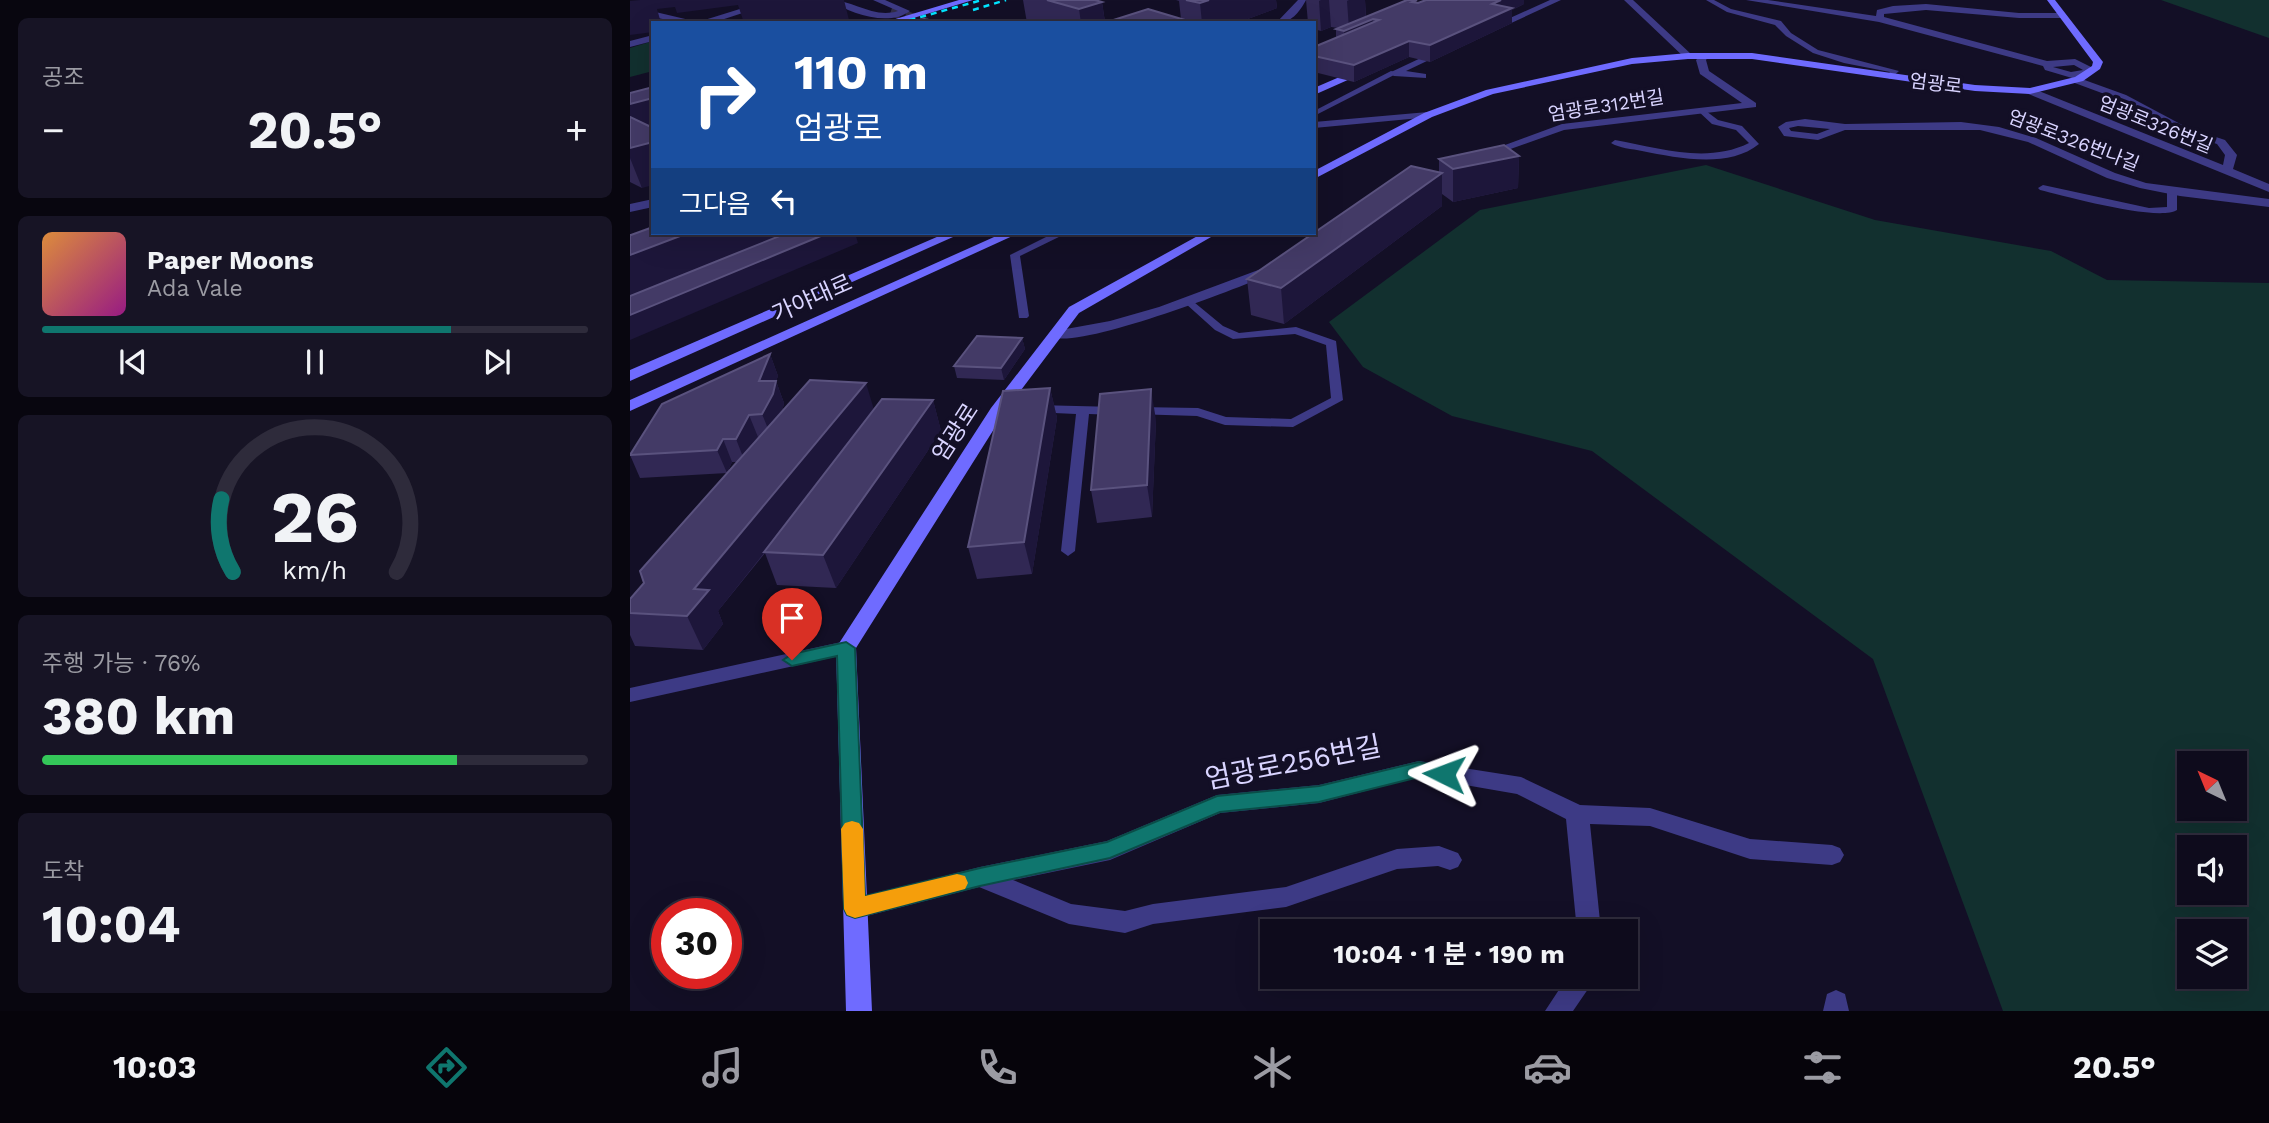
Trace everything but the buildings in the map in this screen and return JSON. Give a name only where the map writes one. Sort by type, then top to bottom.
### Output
[{"type":"main road","points":[[891,21],[969,0]]},
{"type":"main road","points":[[2051,0],[2094,56],[2097,67],[2090,73]]},
{"type":"main road","name":"엄광로","points":[[1316,175],[1427,114],[1490,92],[1632,61],[1688,56],[1752,56],[1890,77],[2030,91],[2076,80],[2090,73]]},
{"type":"main road","points":[[1316,91],[1379,62]]},
{"type":"main road","name":"가야대로","points":[[630,376],[951,235]]},
{"type":"main road","name":"가야대로","points":[[630,406],[1009,235]]},
{"type":"main road","name":"엄광로","points":[[846,648],[1011,409],[1055,335],[1074,310],[1206,235]]},
{"type":"main road","points":[[846,648],[859,1011]]},
{"type":"street","points":[[630,8],[654,0]]},
{"type":"street","points":[[709,21],[778,0]]},
{"type":"street","points":[[834,0],[879,15],[906,15],[903,9],[877,0]]},
{"type":"street","points":[[857,0],[891,11]]},
{"type":"street","points":[[1282,21],[1296,10],[1301,0]]},
{"type":"street","points":[[1486,31],[1557,0]]},
{"type":"street","points":[[1628,0],[1688,56]]},
{"type":"street","points":[[1750,0],[1880,19],[2048,66],[2069,75],[2090,73],[2090,69],[2085,65],[2075,62]]},
{"type":"street","points":[[1880,19],[1881,12],[1889,6],[1912,4],[1944,5],[2015,16],[2062,15]]},
{"type":"street","points":[[630,8],[685,21]]},
{"type":"street","points":[[630,44],[651,39]]},
{"type":"street","points":[[1394,74],[1451,47]]},
{"type":"street","name":"엄광로312번길","points":[[1467,162],[1562,127],[1752,105],[1704,72],[1701,60],[1704,56]]},
{"type":"street","points":[[2048,66],[2094,56]]},
{"type":"street","points":[[2045,89],[2052,76],[2048,66]]},
{"type":"street","points":[[1394,74],[1422,76]]},
{"type":"street","points":[[2076,80],[2122,97],[2182,129],[2221,142],[2231,155],[2227,171]]},
{"type":"street","name":"엄광로326번길","points":[[2030,91],[2269,188]]},
{"type":"street","name":"엄광로326번나길","points":[[1783,127],[1791,122],[1844,127],[1965,126],[1998,130],[2028,138],[2127,181],[2269,203]]},
{"type":"street","points":[[630,208],[651,203]]},
{"type":"street","points":[[1055,335],[1096,330],[1189,301],[1277,267]]},
{"type":"street","points":[[630,695],[846,648]]},
{"type":"street","name":"엄광로256번길","points":[[855,909],[980,877],[1110,850],[1217,804],[1319,794],[1419,769],[1521,786],[1577,814],[1650,817],[1749,849],[1832,855]]},
{"type":"street","points":[[1577,814],[1588,919]]},
{"type":"street","points":[[980,877],[1069,914],[1125,922],[1153,914],[1286,897],[1397,859],[1439,856],[1450,860]]},
{"type":"street","points":[[1559,1011],[1575,989]]},
{"type":"lane","points":[[1709,0],[1729,11],[1778,23],[1786,35],[1814,51],[1895,71],[1890,77]]},
{"type":"lane","points":[[1316,113],[1394,74]]},
{"type":"lane","points":[[1615,144],[1691,155],[1738,155],[1755,144],[1740,128],[1716,122],[1702,111]]},
{"type":"lane","points":[[1316,125],[1427,114]]},
{"type":"lane","points":[[2043,188],[2150,211],[2172,210],[2172,190]]},
{"type":"lane","points":[[1023,316],[1015,255],[1058,235]]},
{"type":"lane","points":[[1011,409],[1198,412],[1225,421],[1293,423],[1337,400],[1332,343],[1296,330],[1237,337],[1219,328],[1189,301]]},
{"type":"lane","points":[[1068,551],[1083,410]]},
{"type":"green space","points":[[2161,0],[2269,0],[2269,38]]},
{"type":"green space","points":[[651,42],[651,72],[630,77],[630,48]]},
{"type":"green space","points":[[1706,165],[1875,220],[2051,251],[2107,280],[2269,283],[2269,1011],[2003,1011],[1873,659],[1592,451],[1452,416],[1363,367],[1329,322],[1480,210]]},
{"type":"tunnel","points":[[891,11],[921,21]]},
{"type":"railway","points":[[906,21],[982,0]]},
{"type":"railway","points":[[973,10],[1006,0]]},
{"type":"slow traffic","points":[[852,829],[855,909],[957,883]]},
{"type":"route","points":[[792,660],[846,648],[855,909],[980,877],[1110,850],[1217,804],[1319,794],[1419,769],[1444,774]]}]
